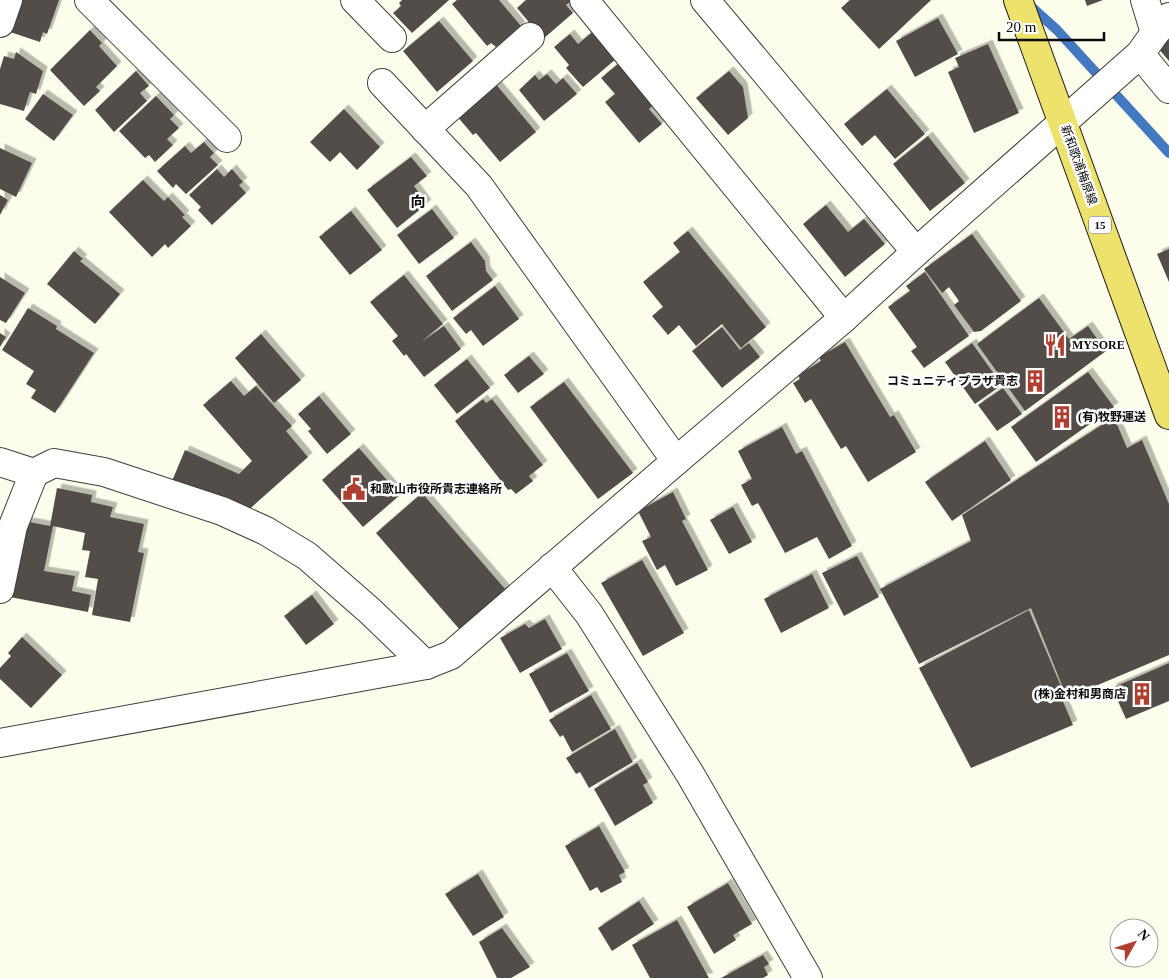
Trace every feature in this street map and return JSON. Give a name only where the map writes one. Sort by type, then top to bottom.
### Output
[{"type":"main road","name":"新和歌浦梅原線","points":[[1018,0],[1169,415]]},
{"type":"street","points":[[89,0],[227,138]]},
{"type":"street","points":[[354,0],[392,38]]},
{"type":"street","points":[[584,0],[844,318]]},
{"type":"street","points":[[705,0],[916,252]]},
{"type":"street","points":[[1144,0],[1169,89]]},
{"type":"street","points":[[0,743],[426,665],[451,655],[844,318],[1108,82],[1155,35]]},
{"type":"street","points":[[425,129],[530,37]]},
{"type":"street","points":[[382,83],[479,186],[676,461]]},
{"type":"street","points":[[0,462],[34,474]]},
{"type":"street","points":[[0,589],[13,526],[34,474],[54,463],[104,472],[222,511],[266,531],[307,556],[370,611],[426,665]]},
{"type":"street","points":[[552,567],[589,614],[690,774],[808,978]]},
{"type":"building","points":[[20,0],[59,0],[47,34],[43,32],[40,42],[10,32]]},
{"type":"building","points":[[402,0],[449,0],[412,33],[393,13],[401,6],[399,3]]},
{"type":"building","points":[[457,0],[499,0],[521,26],[496,47],[491,43],[487,46],[452,4]]},
{"type":"building","points":[[526,0],[572,0],[566,5],[573,13],[543,39],[517,8]]},
{"type":"building","points":[[850,0],[931,0],[879,49],[841,8]]},
{"type":"building","points":[[1085,0],[1103,0],[1087,6]]},
{"type":"building","points":[[938,18],[958,54],[915,77],[896,41]]},
{"type":"building","points":[[439,21],[473,61],[437,92],[403,51]]},
{"type":"building","points":[[597,28],[616,59],[583,87],[566,68],[569,65],[554,47],[570,34],[578,44]]},
{"type":"building","points":[[90,30],[102,43],[99,46],[117,66],[96,87],[100,91],[84,106],[50,70]]},
{"type":"building","points":[[1169,40],[1169,61],[1158,48]]},
{"type":"building","points":[[988,44],[1019,113],[974,133],[948,72],[959,67],[955,58]]},
{"type":"building","points":[[16,52],[43,71],[36,94],[30,92],[24,111],[0,104],[0,69],[4,56],[14,59]]},
{"type":"building","points":[[624,59],[659,100],[649,109],[662,124],[639,143],[605,102],[615,94],[601,78]]},
{"type":"building","points":[[136,71],[149,86],[140,93],[147,101],[114,132],[95,110]]},
{"type":"building","points":[[729,71],[743,87],[748,118],[728,135],[696,98]]},
{"type":"building","points":[[547,74],[556,84],[563,78],[577,94],[544,121],[519,90],[535,75],[539,80]]},
{"type":"building","points":[[495,83],[536,132],[500,162],[476,133],[473,135],[456,115]]},
{"type":"building","points":[[887,89],[925,134],[895,159],[875,135],[862,146],[844,124]]},
{"type":"building","points":[[43,94],[73,115],[54,141],[25,119]]},
{"type":"building","points":[[156,96],[174,115],[170,119],[179,128],[167,139],[173,145],[155,162],[149,155],[145,158],[119,131]]},
{"type":"building","points":[[344,109],[380,147],[357,170],[340,152],[330,162],[310,142]]},
{"type":"building","points":[[928,136],[965,183],[930,211],[893,164]]},
{"type":"building","points":[[204,142],[214,153],[210,157],[218,165],[186,194],[176,184],[173,188],[157,171],[185,146],[191,153]]},
{"type":"building","points":[[0,148],[32,163],[16,197],[0,189]]},
{"type":"building","points":[[411,157],[427,176],[414,186],[427,204],[397,228],[367,190]]},
{"type":"building","points":[[217,169],[224,177],[232,169],[243,182],[239,185],[246,193],[212,225],[198,210],[201,207],[189,195]]},
{"type":"building","points":[[143,180],[164,201],[168,197],[185,215],[182,217],[191,226],[168,248],[165,244],[152,257],[109,212]]},
{"type":"building","points":[[0,195],[8,200],[0,215]]},
{"type":"building","points":[[826,205],[848,232],[864,219],[885,244],[845,277],[803,224]]},
{"type":"building","points":[[432,209],[454,238],[419,264],[397,235]]},
{"type":"building","points":[[351,211],[382,250],[350,275],[319,237]]},
{"type":"building","points":[[688,231],[766,327],[741,348],[722,324],[696,346],[679,325],[668,335],[652,316],[663,307],[643,282],[680,252],[673,243]]},
{"type":"building","points":[[972,234],[1021,301],[981,331],[974,332],[954,305],[959,301],[949,287],[942,293],[924,269]]},
{"type":"building","points":[[471,242],[485,261],[486,271],[493,280],[452,311],[426,276]]},
{"type":"building","points":[[1169,249],[1169,282],[1157,254]]},
{"type":"building","points":[[74,251],[83,259],[80,261],[120,294],[95,324],[47,284]]},
{"type":"building","points":[[925,272],[969,336],[924,368],[911,351],[917,347],[888,307],[910,291],[906,286]]},
{"type":"building","points":[[404,275],[443,324],[421,342],[444,326],[461,349],[424,377],[406,354],[404,356],[392,341],[398,336],[370,302]]},
{"type":"building","points":[[0,277],[25,293],[6,323],[0,320]]},
{"type":"building","points":[[495,286],[519,319],[483,346],[471,330],[466,334],[453,318]]},
{"type":"building","name":"コミュニティプラザ貴志","points":[[1039,298],[1069,339],[1088,326],[1106,351],[1025,411],[977,344]]},
{"type":"building","points":[[28,308],[57,326],[56,329],[94,353],[55,413],[31,398],[36,390],[26,384],[34,371],[2,350]]},
{"type":"building","points":[[722,327],[740,350],[749,343],[760,357],[722,388],[692,351]]},
{"type":"building","points":[[0,333],[6,337],[0,347]]},
{"type":"building","points":[[261,334],[301,380],[274,403],[235,358]]},
{"type":"building","points":[[845,342],[890,417],[894,415],[916,452],[868,482],[846,446],[841,449],[811,399],[805,403],[793,383],[800,379],[798,375],[821,361],[819,357]]},
{"type":"building","points":[[972,343],[1002,385],[975,404],[945,362]]},
{"type":"building","points":[[529,356],[544,374],[518,393],[504,375]]},
{"type":"building","points":[[467,359],[490,388],[457,414],[434,385]]},
{"type":"building","name":"(有)牧野運送","points":[[1088,372],[1114,407],[1036,462],[1011,427]]},
{"type":"building","points":[[231,381],[244,396],[256,386],[292,426],[286,431],[308,457],[245,513],[172,481],[185,450],[239,474],[252,461],[203,405]]},
{"type":"building","points":[[564,382],[633,473],[598,499],[530,407]]},
{"type":"building","points":[[1003,388],[1022,414],[997,431],[978,405]]},
{"type":"building","points":[[319,396],[351,434],[327,454],[308,431],[311,429],[298,414]]},
{"type":"building","points":[[483,399],[486,403],[492,399],[543,465],[529,476],[533,481],[516,494],[511,489],[508,490],[455,421]]},
{"type":"building","points":[[1114,417],[1127,448],[1142,440],[1169,504],[1169,655],[1067,698],[1031,608],[919,664],[880,589],[971,541],[962,515]]},
{"type":"building","points":[[782,427],[796,454],[802,451],[852,546],[829,559],[817,537],[785,553],[758,503],[752,506],[741,485],[752,479],[738,451]]},
{"type":"building","points":[[985,441],[1011,480],[952,521],[925,482]]},
{"type":"building","points":[[359,448],[400,495],[363,527],[322,480]]},
{"type":"building","points":[[57,488],[92,495],[91,502],[113,507],[110,517],[144,524],[138,552],[144,553],[130,622],[92,615],[98,579],[85,577],[90,551],[82,550],[85,533],[53,526],[44,571],[75,576],[72,591],[91,595],[88,612],[10,597],[24,521],[50,526]]},
{"type":"building","points":[[673,492],[686,519],[682,521],[708,570],[676,586],[665,565],[657,570],[642,541],[651,537],[638,511]]},
{"type":"building","points":[[422,493],[506,590],[460,630],[376,533]]},
{"type":"building","points":[[733,507],[752,542],[729,554],[710,520]]},
{"type":"building","points":[[857,556],[879,597],[844,616],[822,573]]},
{"type":"building","points":[[642,560],[684,633],[643,656],[601,583]]},
{"type":"building","points":[[812,574],[829,608],[781,633],[764,599]]},
{"type":"building","points":[[312,595],[334,624],[306,645],[284,616]]},
{"type":"building","points":[[1029,610],[1066,698],[1062,699],[1073,725],[971,768],[919,668]]},
{"type":"building","points":[[545,619],[562,649],[520,673],[500,638],[525,624],[529,628]]},
{"type":"building","points":[[22,637],[62,675],[31,708],[0,679],[0,668],[11,656],[8,653]]},
{"type":"building","points":[[567,653],[589,691],[550,713],[529,674]]},
{"type":"building","name":"(株)金村和男商店","points":[[1169,663],[1169,701],[1126,719],[1112,688]]},
{"type":"building","points":[[591,695],[611,729],[572,752],[563,735],[560,737],[549,720]]},
{"type":"building","points":[[615,729],[633,762],[589,788],[580,772],[576,774],[566,758]]},
{"type":"building","points":[[637,763],[648,782],[643,785],[653,803],[615,826],[594,789]]},
{"type":"building","points":[[599,826],[625,872],[619,875],[622,882],[601,893],[597,887],[590,891],[565,846]]},
{"type":"building","points":[[478,874],[504,917],[473,936],[445,894]]},
{"type":"building","points":[[728,883],[752,924],[733,935],[736,940],[714,954],[687,907]]},
{"type":"building","points":[[639,901],[654,924],[612,951],[598,928]]},
{"type":"building","points":[[677,920],[709,978],[650,978],[632,945]]},
{"type":"building","points":[[502,928],[530,967],[511,978],[497,978],[479,942]]},
{"type":"building","points":[[763,955],[769,964],[764,967],[768,975],[763,978],[721,978]]},
{"type":"waterway","points":[[1027,3],[1057,30],[1169,153]]},
{"type":"place","name":"MYSORE","points":[[1055,345]]},
{"type":"place","name":"コミュニティプラザ貴志","points":[[1035,381]]},
{"type":"place","name":"(有)牧野運送","points":[[1062,417]]},
{"type":"place","name":"和歌山市役所貴志連絡所","points":[[354,489]]},
{"type":"place","name":"(株)金村和男商店","points":[[1142,694]]},
{"type":"district","name":"向","points":[[418,202]]}]
